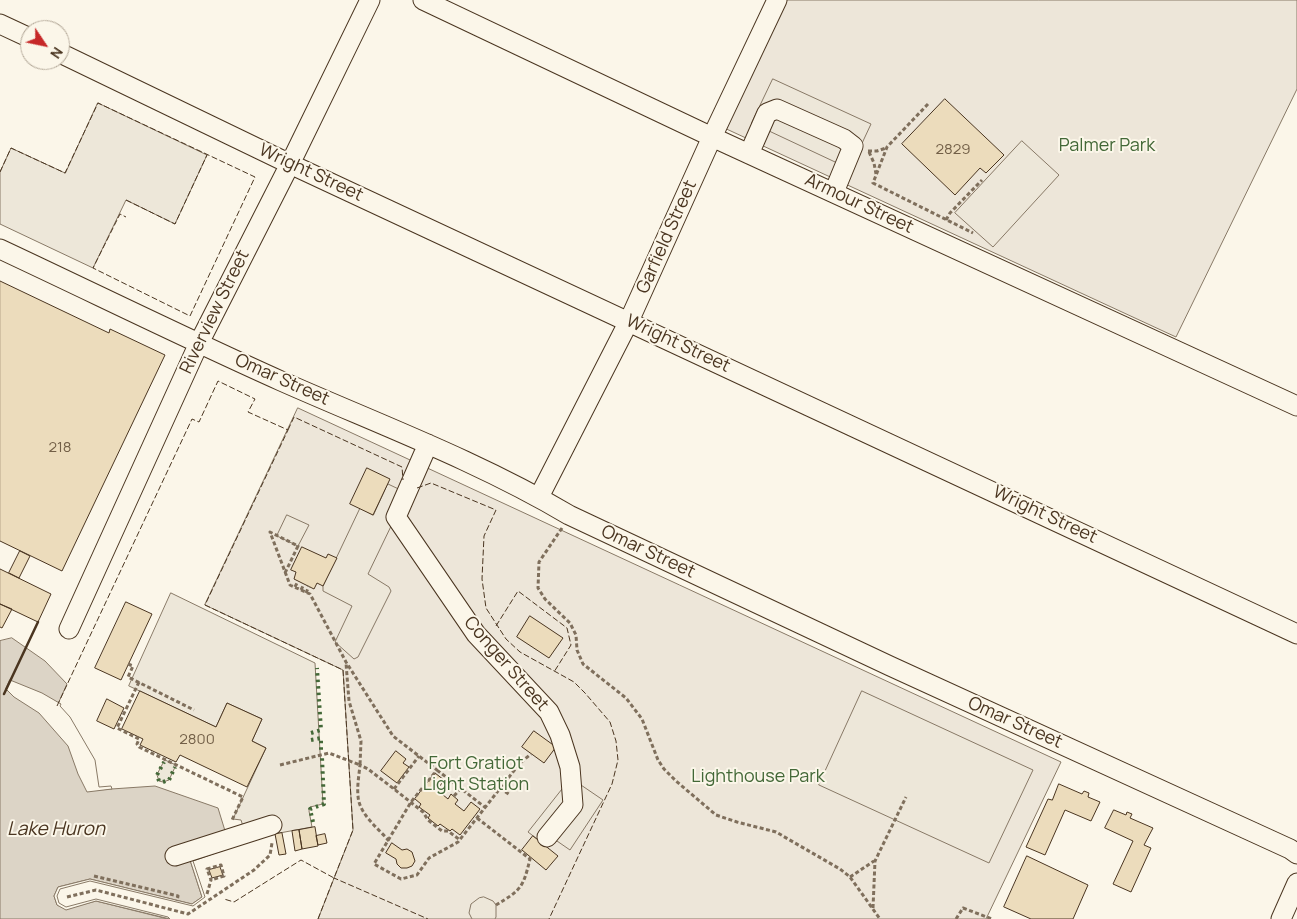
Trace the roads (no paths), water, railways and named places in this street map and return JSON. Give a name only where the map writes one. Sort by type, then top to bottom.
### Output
[{"type":"street","name":"Riverview Street","points":[[69,629],[199,343],[290,164],[370,0]]},
{"type":"street","name":"Armour Street","points":[[423,0],[712,137],[1297,406]]},
{"type":"street","name":"Garfield Street","points":[[539,497],[629,321],[712,137],[777,0]]},
{"type":"street","points":[[0,24],[20,33]]},
{"type":"street","name":"Wright Street","points":[[70,58],[290,164],[1297,634]]},
{"type":"street","points":[[749,154],[767,113],[777,109],[786,112],[844,139],[853,146],[834,192]]},
{"type":"street","name":"Omar Street","points":[[0,250],[280,380],[428,444],[539,497],[570,515],[881,662],[1297,854]]},
{"type":"street","name":"Conger Street","points":[[428,444],[396,517],[476,634],[549,712],[570,767],[573,805],[547,837]]},
{"type":"street","points":[[175,856],[272,825]]},
{"type":"street","points":[[1281,919],[1297,883]]},
{"type":"water","name":"Lake Huron","points":[[12,638],[45,661],[67,684],[57,706],[97,790],[155,786],[218,808],[226,834],[190,860],[202,897],[192,904],[90,879],[58,887],[54,896],[57,905],[66,909],[96,901],[168,919],[0,919],[0,641]]},
{"type":"park label","name":"Palmer Park","points":[[1107,146]]},
{"type":"park label","name":"Fort Gratiot Light Station","points":[[476,774]]},
{"type":"park label","name":"Lighthouse Park","points":[[758,777]]}]
